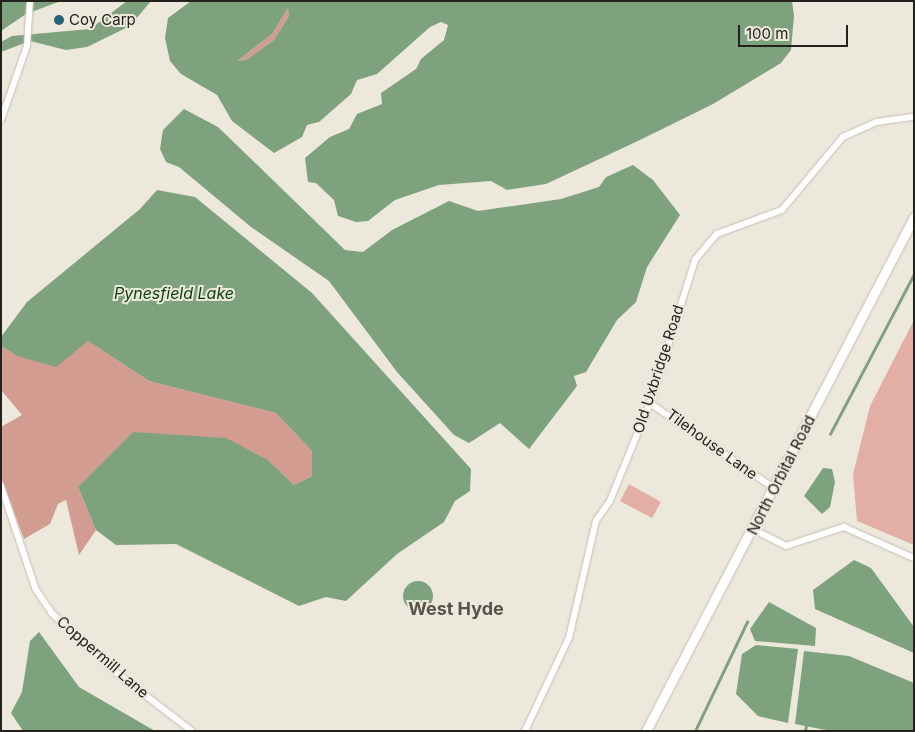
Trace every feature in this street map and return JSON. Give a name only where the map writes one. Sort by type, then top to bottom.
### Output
[{"type":"main road","name":"North Orbital Road","points":[[646,731],[914,217]]},
{"type":"street","points":[[1,120],[28,44],[30,1]]},
{"type":"street","name":"Old Uxbridge Road","points":[[525,731],[566,647],[596,521],[610,501],[650,403],[695,260],[717,234],[782,210],[843,137],[877,122],[914,117]]},
{"type":"street","name":"Tilehouse Lane","points":[[650,403],[774,488]]},
{"type":"street","name":"Coppermill Lane","points":[[1,485],[36,589],[52,612],[118,674],[192,731]]},
{"type":"street","points":[[753,529],[786,546],[844,527],[914,558]]},
{"type":"shaded area","points":[[288,8],[289,16],[274,40],[246,60],[237,61],[272,34]]},
{"type":"shaded area","points":[[914,320],[914,545],[857,521],[853,474],[870,406]]},
{"type":"shaded area","points":[[88,341],[149,381],[276,413],[312,451],[312,476],[294,485],[268,460],[78,487],[96,530],[79,555],[66,500],[58,504],[50,524],[24,539],[1,477],[1,427],[22,415],[1,390],[1,346],[17,356]]},
{"type":"shaded area","points":[[629,484],[661,502],[652,518],[620,501]]},
{"type":"water","points":[[1,1],[61,1],[26,14],[1,31]]},
{"type":"water","points":[[127,1],[151,1],[130,26],[87,47],[66,50],[30,41],[1,52],[1,42],[12,36],[90,29]]},
{"type":"water","points":[[191,1],[792,1],[794,16],[791,50],[781,63],[713,104],[640,140],[546,184],[507,190],[491,181],[439,185],[395,200],[368,221],[356,222],[338,216],[334,200],[316,183],[308,182],[305,158],[330,137],[349,129],[357,114],[382,104],[381,93],[416,69],[421,59],[444,40],[448,25],[441,22],[430,27],[377,74],[357,80],[351,94],[319,122],[307,125],[302,137],[274,153],[232,121],[217,95],[181,74],[170,61],[165,38],[168,18]],"holes":[[[288,8],[289,16],[274,40],[246,60],[237,61],[272,34]]]},
{"type":"water","points":[[184,109],[218,127],[345,250],[363,252],[392,230],[449,201],[478,211],[561,199],[599,187],[606,177],[633,165],[653,180],[680,215],[647,267],[636,302],[617,320],[586,372],[574,376],[577,386],[529,449],[500,423],[469,443],[454,435],[397,372],[329,281],[251,227],[179,167],[166,162],[160,149],[163,130]]},
{"type":"water","name":"Pynesfield Lake","points":[[157,190],[195,197],[312,293],[471,469],[470,491],[455,501],[444,522],[397,554],[346,601],[326,597],[299,606],[176,544],[116,545],[96,530],[78,487],[133,432],[226,438],[268,460],[294,485],[312,476],[312,451],[276,413],[149,381],[88,341],[56,367],[17,356],[1,346],[1,337],[27,302],[140,209]]},
{"type":"water","points":[[823,468],[832,469],[835,482],[830,507],[822,514],[804,496]]},
{"type":"water","points":[[854,560],[871,568],[914,627],[914,653],[815,609],[813,590]]},
{"type":"water","points":[[418,581],[428,586],[433,596],[428,606],[418,611],[408,606],[403,596],[408,586]]},
{"type":"water","points":[[769,602],[816,628],[815,646],[755,641],[750,629]]},
{"type":"water","points":[[39,632],[79,687],[155,731],[23,731],[11,713],[22,692],[30,641]]},
{"type":"water","points":[[756,645],[798,649],[788,723],[758,716],[736,694],[742,654]]},
{"type":"water","points":[[804,651],[849,656],[914,683],[914,731],[831,731],[795,724]]},
{"type":"waterway","points":[[830,434],[914,274]]},
{"type":"waterway","points":[[695,731],[747,622]]},
{"type":"waterway","points":[[805,731],[806,726]]},
{"type":"place","name":"Coy Carp","points":[[59,20]]},
{"type":"district","name":"West Hyde","points":[[456,609]]}]
